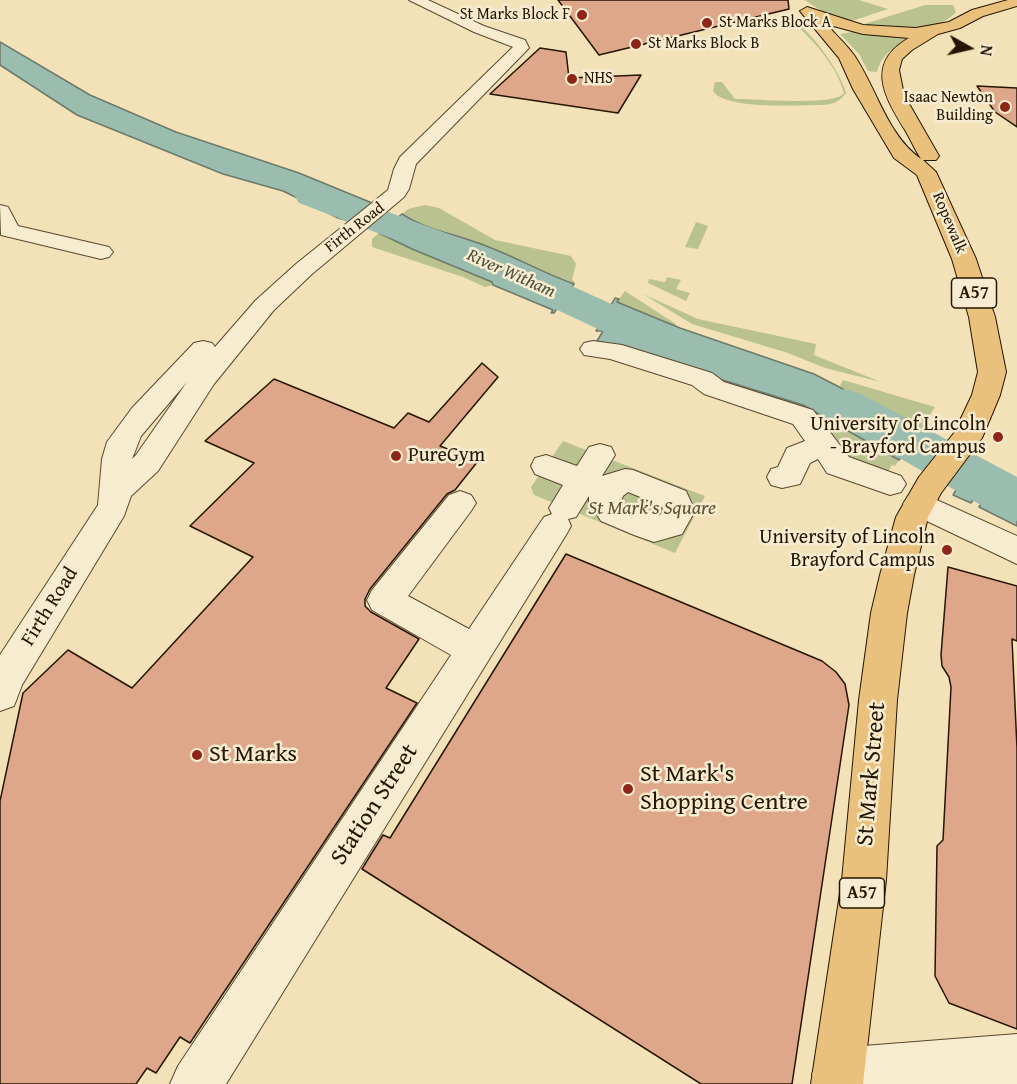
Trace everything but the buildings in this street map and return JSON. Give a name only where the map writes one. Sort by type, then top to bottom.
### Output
[{"type":"main road","points":[[963,2],[968,7],[971,16]]},
{"type":"main road","points":[[932,32],[954,26],[971,16],[1017,2]]},
{"type":"main road","name":"Ropewalk","points":[[925,495],[967,438],[986,395],[992,372],[982,317],[946,212],[926,172],[901,154],[862,89],[847,57],[800,7],[838,24],[870,32],[895,34],[932,32]]},
{"type":"main road","name":"Ropewalk","points":[[926,172],[929,155],[908,121],[890,76],[894,59],[909,45],[932,32]]},
{"type":"main road","name":"St Mark Street","points":[[838,1079],[864,880],[878,700],[889,612],[912,517],[925,495]]},
{"type":"street","name":"Firth Road","points":[[118,490],[147,463],[204,378],[264,305],[397,193],[402,184],[403,168],[411,156],[521,48],[519,43],[478,29],[423,1]]},
{"type":"street","points":[[3,226],[101,252]]},
{"type":"street","name":"Firth Road","points":[[0,694],[6,678],[113,507],[118,490],[118,451],[129,431],[217,334],[236,318]]},
{"type":"street","points":[[593,349],[613,351],[702,379],[714,388],[803,417],[838,465],[890,484]]},
{"type":"street","points":[[782,477],[789,476],[798,456],[823,445]]},
{"type":"street","name":"Station Street","points":[[196,1084],[560,517],[596,486],[600,455]]},
{"type":"street","points":[[546,466],[596,486],[612,512],[654,530],[683,520]]},
{"type":"street","points":[[925,495],[1017,551]]},
{"type":"street","points":[[460,502],[384,600],[475,650]]},
{"type":"street","points":[[838,1079],[1017,1059]]},
{"type":"green space","points":[[805,0],[859,0],[888,9],[849,22],[823,12]]},
{"type":"green space","points":[[925,5],[953,5],[956,12],[947,20],[924,28],[898,29],[861,25]]},
{"type":"green space","points":[[787,16],[804,29],[830,61],[843,83],[846,93],[844,96],[825,105],[780,106],[732,101],[720,97],[713,91],[715,82],[722,82],[735,99],[810,101],[826,100],[844,93],[828,60]]},
{"type":"green space","points":[[853,32],[912,39],[886,55],[877,72],[868,71],[859,54],[840,34]]},
{"type":"green space","points":[[425,205],[439,208],[495,240],[571,256],[576,264],[572,280],[574,284],[476,242],[429,227],[402,214],[408,209]]},
{"type":"green space","points":[[696,222],[708,226],[698,249],[685,247]]},
{"type":"green space","points":[[379,233],[492,282],[493,285],[485,287],[463,277],[372,247],[372,239]]},
{"type":"green space","points":[[667,277],[681,280],[676,289],[690,293],[686,301],[648,283],[649,279],[665,282]]},
{"type":"green space","points":[[625,291],[676,324],[674,326],[617,302]]},
{"type":"green space","points":[[643,294],[698,319],[816,344],[814,355],[881,382],[825,368],[788,353],[692,324]]},
{"type":"green space","points":[[708,377],[803,405],[899,460],[887,473],[844,458],[811,416]]},
{"type":"green space","points":[[843,380],[935,407],[921,429],[840,386]]},
{"type":"green space","name":"St Mark's Square","points":[[563,441],[705,496],[675,553],[534,495],[531,487]]},
{"type":"water","points":[[0,42],[90,95],[176,132],[299,173],[377,205],[356,223],[338,218],[283,191],[223,174],[77,115],[0,65]]},
{"type":"water","points":[[402,214],[429,227],[475,242],[574,284],[554,313],[551,313],[553,310],[379,233]]},
{"type":"water","points":[[615,298],[619,299],[617,302],[680,328],[814,374],[921,429],[899,460],[803,405],[597,341],[603,331],[596,331]]},
{"type":"water","points":[[976,456],[993,468],[971,503],[953,495]]},
{"type":"water","points":[[1000,473],[1017,482],[1017,526],[979,507]]},
{"type":"waterway","name":"River Witham","points":[[312,195],[478,258],[634,330],[675,343]]},
{"type":"waterway","name":"River Witham","points":[[844,405],[1017,501]]},
{"type":"place","name":"St Marks Block F","points":[[582,15]]},
{"type":"place","name":"St Marks Block A","points":[[707,23]]},
{"type":"place","name":"St Marks Block B","points":[[636,44]]},
{"type":"place","name":"NHS","points":[[572,79]]},
{"type":"place","name":"Isaac Newton Building","points":[[1005,107]]},
{"type":"place","name":"University of Lincoln - Brayford Campus","points":[[998,437]]},
{"type":"place","name":"PureGym","points":[[396,456]]},
{"type":"place","name":"University of Lincoln Brayford Campus","points":[[947,550]]},
{"type":"place","name":"St Marks","points":[[197,755]]},
{"type":"place","name":"St Mark's Shopping Centre","points":[[628,789]]}]
